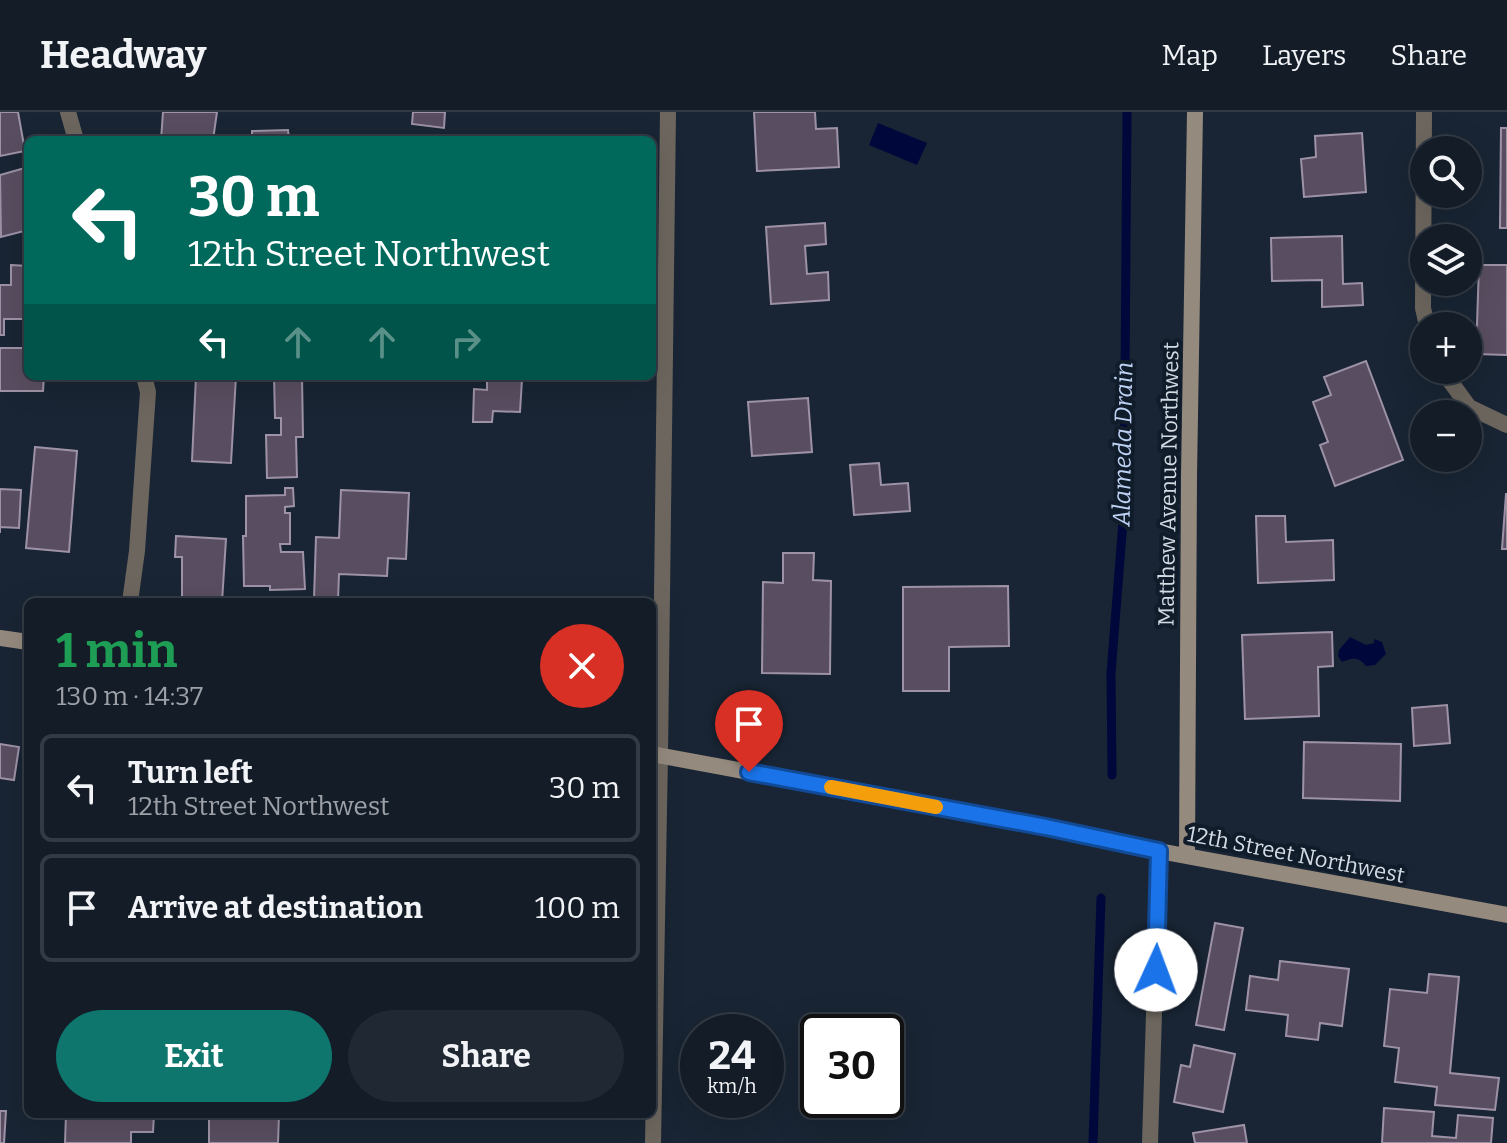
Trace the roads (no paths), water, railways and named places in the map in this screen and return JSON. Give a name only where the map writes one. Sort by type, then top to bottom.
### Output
[{"type":"main road","name":"Matthew Avenue Northwest","points":[[1187,856],[1195,112]]},
{"type":"main road","points":[[0,638],[24,641]]},
{"type":"main road","name":"12th Street Northwest","points":[[656,755],[1507,915]]},
{"type":"street","points":[[68,112],[75,136]]},
{"type":"street","points":[[656,755],[668,112]]},
{"type":"street","points":[[1424,112],[1424,312]]},
{"type":"street","points":[[131,598],[137,551],[148,392],[145,380]]},
{"type":"street","points":[[1452,384],[1469,407],[1507,425]]},
{"type":"street","points":[[1150,1143],[1159,851]]},
{"type":"street","points":[[653,1118],[653,1143]]},
{"type":"waterway","name":"Alameda Drain","points":[[1112,775],[1111,673],[1124,509],[1127,112]]},
{"type":"waterway","name":"Alameda Drain","points":[[1093,1143],[1101,898]]}]
